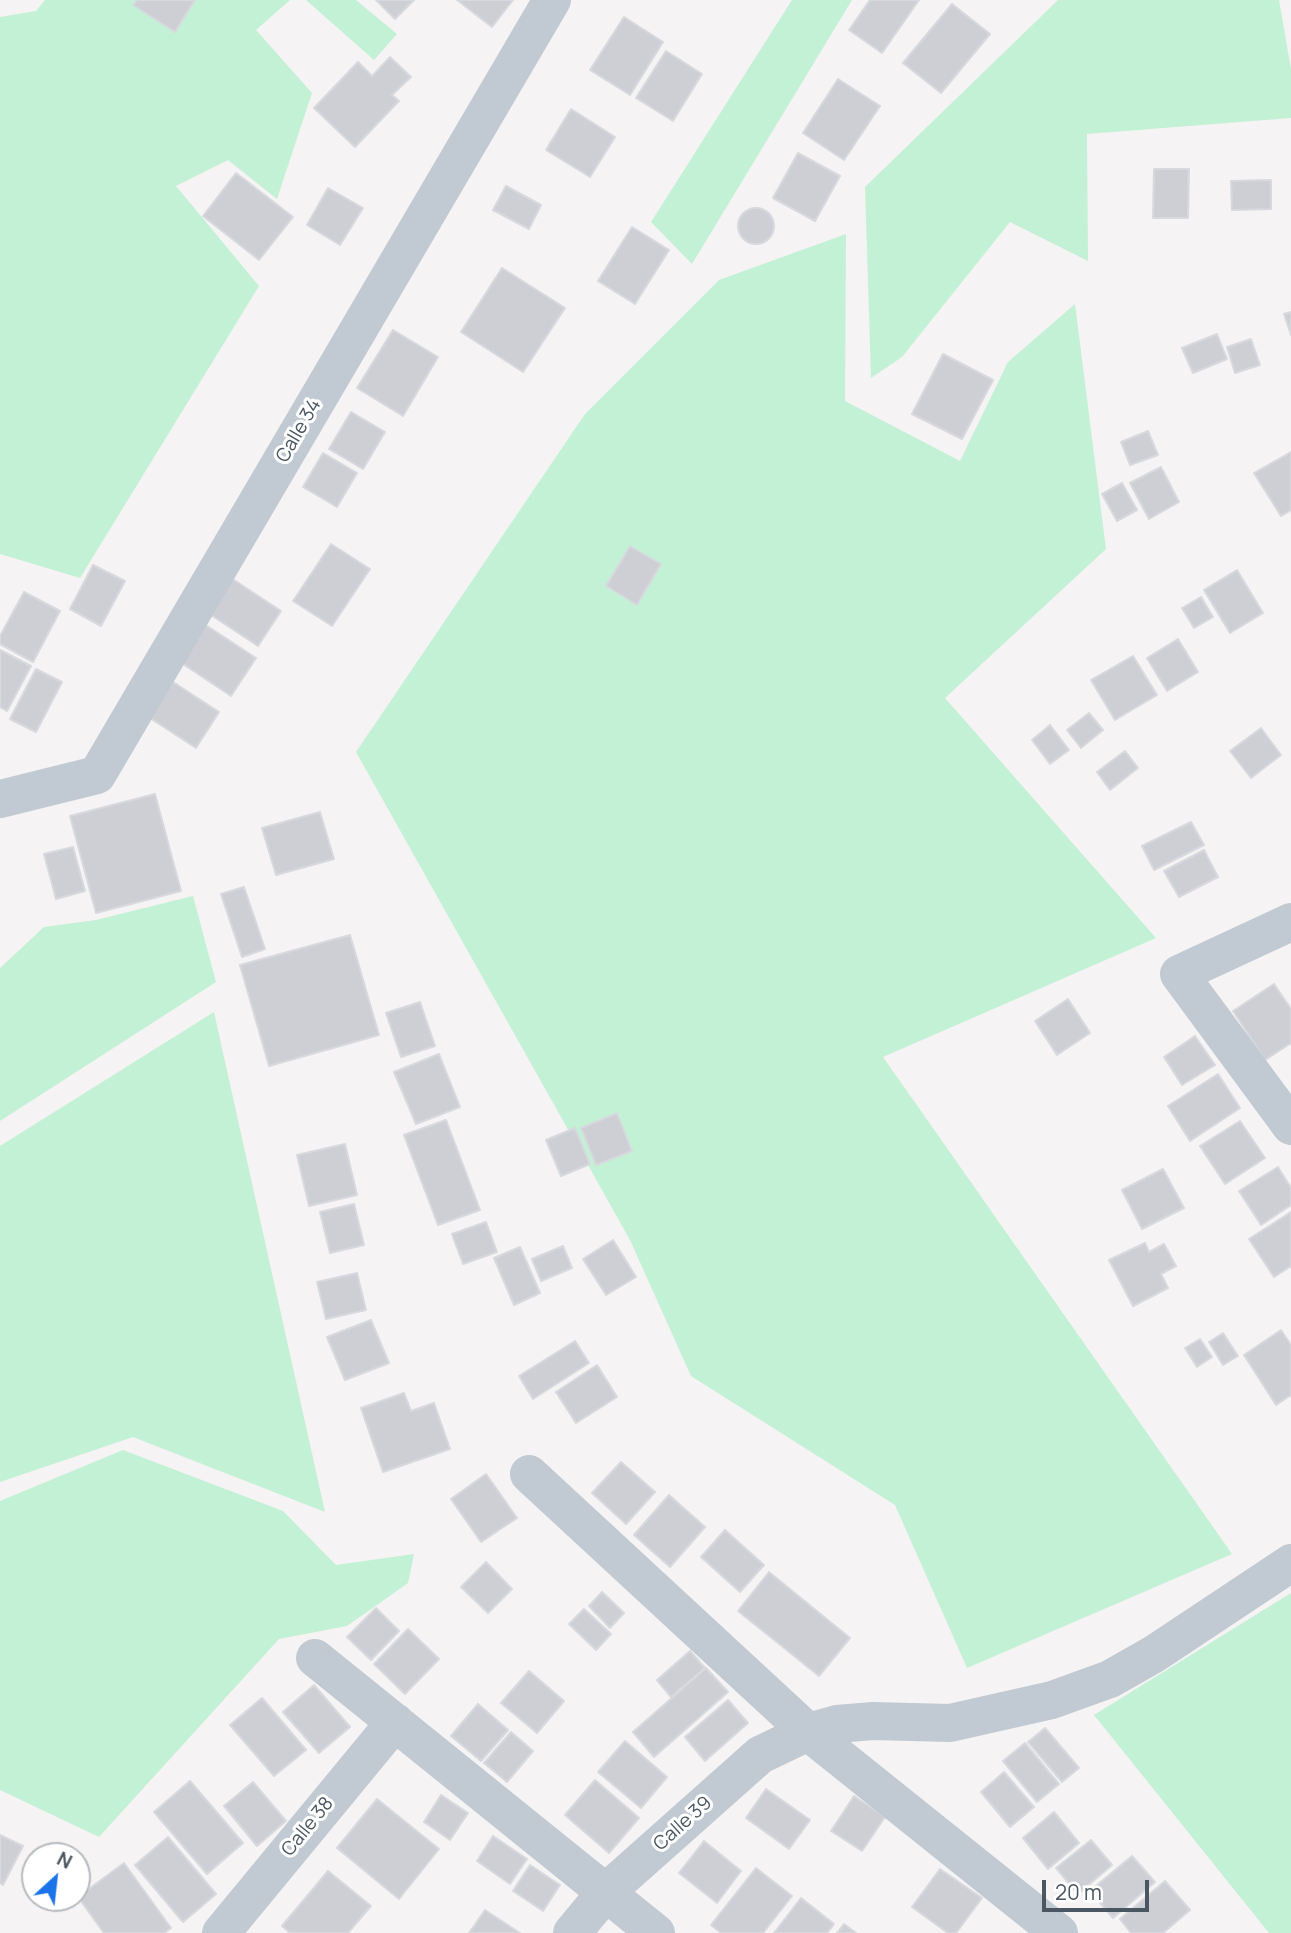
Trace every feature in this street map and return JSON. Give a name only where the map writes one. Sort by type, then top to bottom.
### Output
[{"type":"street","name":"Calle 34","points":[[0,799],[97,775],[545,4]]},
{"type":"street","points":[[1291,922],[1179,974],[1291,1126]]},
{"type":"street","points":[[529,1474],[808,1732],[1059,1933]]},
{"type":"street","name":"Calle 39","points":[[572,1933],[606,1892],[760,1755],[808,1732],[837,1724],[873,1721],[950,1723],[1052,1700],[1110,1679],[1154,1654],[1291,1563]]},
{"type":"street","points":[[315,1658],[656,1933]]},
{"type":"street","name":"Calle 38","points":[[221,1933],[395,1722]]},
{"type":"green space","points":[[45,0],[290,0],[256,30],[312,93],[277,199],[228,160],[176,186],[259,286],[80,578],[0,554],[0,17],[36,11]]},
{"type":"green space","points":[[306,0],[356,0],[397,34],[374,60]]},
{"type":"green space","points":[[792,0],[852,0],[692,264],[651,222]]},
{"type":"green space","points":[[1058,0],[1279,0],[1291,69],[1291,118],[1087,134],[1088,261],[1010,222],[902,357],[871,378],[865,187]]},
{"type":"green space","points":[[846,234],[845,401],[960,461],[1008,362],[1075,304],[1106,549],[945,698],[1156,938],[883,1057],[1232,1554],[967,1668],[895,1505],[691,1376],[630,1240],[356,752],[585,414],[719,280]]},
{"type":"green space","points":[[193,896],[216,982],[0,1121],[0,968],[44,927],[96,920]]},
{"type":"green space","points":[[214,1012],[325,1512],[133,1437],[0,1482],[0,1146]]},
{"type":"green space","points":[[123,1450],[283,1511],[336,1565],[414,1554],[408,1583],[347,1626],[279,1639],[99,1837],[0,1790],[0,1501]]},
{"type":"green space","points":[[1291,1593],[1291,1933],[1269,1933],[1094,1715]]},
{"type":"building","points":[[137,0],[195,0],[175,32],[133,5]]},
{"type":"building","points":[[376,0],[414,0],[395,19]]},
{"type":"building","points":[[457,0],[513,0],[492,27]]},
{"type":"building","points":[[870,0],[919,0],[882,53],[849,30]]},
{"type":"building","points":[[952,4],[990,34],[941,93],[903,63]]},
{"type":"building","points":[[624,17],[663,42],[630,95],[590,70]]},
{"type":"building","points":[[666,51],[702,74],[673,121],[636,98]]},
{"type":"building","points":[[390,57],[411,77],[392,95],[399,101],[355,147],[314,108],[358,62],[372,76]]},
{"type":"building","points":[[838,79],[880,106],[844,160],[803,133]]},
{"type":"building","points":[[571,109],[615,137],[590,177],[546,150]]},
{"type":"building","points":[[798,153],[840,176],[815,221],[773,198]]},
{"type":"building","points":[[1154,169],[1189,169],[1188,218],[1153,218]]},
{"type":"building","points":[[236,173],[293,217],[259,260],[203,216]]},
{"type":"building","points":[[1271,180],[1271,209],[1232,210],[1231,181]]},
{"type":"building","points":[[506,186],[541,205],[529,229],[493,210]]},
{"type":"building","points":[[328,188],[363,208],[340,245],[307,225]]},
{"type":"building","points":[[756,208],[769,213],[774,226],[769,239],[756,244],[743,239],[738,226],[743,213]]},
{"type":"building","points":[[632,227],[669,250],[635,304],[598,281]]},
{"type":"building","points":[[502,268],[565,308],[523,372],[461,332]]},
{"type":"building","points":[[1291,312],[1291,335],[1284,314]]},
{"type":"building","points":[[393,330],[438,357],[403,416],[357,388]]},
{"type":"building","points":[[1217,334],[1227,359],[1193,373],[1182,348]]},
{"type":"building","points":[[1251,339],[1260,365],[1235,373],[1227,347]]},
{"type":"building","points":[[943,354],[993,380],[962,439],[912,414]]},
{"type":"building","points":[[351,412],[385,432],[363,469],[329,449]]},
{"type":"building","points":[[1148,431],[1158,455],[1130,465],[1121,442]]},
{"type":"building","points":[[1291,452],[1291,510],[1281,516],[1254,473]]},
{"type":"building","points":[[323,453],[357,473],[337,507],[303,487]]},
{"type":"building","points":[[1161,467],[1179,502],[1149,519],[1130,483]]},
{"type":"building","points":[[1122,483],[1137,510],[1117,521],[1102,494]]},
{"type":"building","points":[[331,544],[370,569],[332,626],[293,601]]},
{"type":"building","points":[[630,546],[661,564],[637,605],[606,586]]},
{"type":"building","points":[[93,565],[125,581],[101,626],[70,609]]},
{"type":"building","points":[[1237,570],[1263,613],[1230,633],[1204,590]]},
{"type":"building","points":[[231,578],[281,611],[258,646],[208,613]]},
{"type":"building","points":[[24,592],[60,611],[33,662],[0,644],[0,636]]},
{"type":"building","points":[[1201,597],[1213,617],[1194,628],[1182,608]]},
{"type":"building","points":[[204,624],[256,658],[231,696],[180,662]]},
{"type":"building","points":[[1178,639],[1198,672],[1167,691],[1147,658]]},
{"type":"building","points":[[0,650],[31,666],[7,711],[0,707]]},
{"type":"building","points":[[1133,656],[1157,695],[1115,720],[1091,680]]},
{"type":"building","points":[[36,669],[62,682],[36,732],[10,719]]},
{"type":"building","points":[[173,682],[219,712],[196,748],[150,718]]},
{"type":"building","points":[[1089,713],[1103,730],[1081,748],[1067,730]]},
{"type":"building","points":[[1050,725],[1069,750],[1050,764],[1032,740]]},
{"type":"building","points":[[1261,728],[1281,755],[1251,778],[1230,751]]},
{"type":"building","points":[[1125,751],[1138,768],[1110,790],[1097,772]]},
{"type":"building","points":[[155,794],[181,891],[96,913],[70,816]]},
{"type":"building","points":[[320,812],[334,859],[276,875],[262,828]]},
{"type":"building","points":[[1191,822],[1204,845],[1154,870],[1142,846]]},
{"type":"building","points":[[73,847],[85,891],[56,899],[44,854]]},
{"type":"building","points":[[1204,850],[1218,877],[1179,897],[1164,871]]},
{"type":"building","points":[[244,887],[265,949],[242,957],[221,894]]},
{"type":"building","points":[[350,935],[379,1035],[269,1066],[240,965]]},
{"type":"building","points":[[1274,984],[1291,1009],[1291,1043],[1265,1060],[1233,1011]]},
{"type":"building","points":[[1068,999],[1090,1033],[1057,1055],[1035,1021]]},
{"type":"building","points":[[420,1002],[435,1046],[401,1057],[386,1013]]},
{"type":"building","points":[[1195,1036],[1215,1065],[1182,1085],[1164,1057]]},
{"type":"building","points":[[439,1054],[460,1107],[416,1124],[394,1072]]},
{"type":"building","points":[[1218,1074],[1240,1108],[1190,1141],[1168,1106]]},
{"type":"building","points":[[617,1113],[632,1151],[596,1165],[581,1128]]},
{"type":"building","points":[[446,1120],[480,1210],[438,1225],[404,1135]]},
{"type":"building","points":[[1240,1121],[1265,1158],[1225,1184],[1200,1146]]},
{"type":"building","points":[[575,1128],[590,1164],[561,1176],[546,1140]]},
{"type":"building","points":[[345,1144],[357,1195],[309,1206],[297,1155]]},
{"type":"building","points":[[1278,1167],[1291,1188],[1291,1205],[1261,1225],[1239,1191]]},
{"type":"building","points":[[1163,1169],[1184,1208],[1142,1229],[1122,1190]]},
{"type":"building","points":[[354,1204],[364,1245],[330,1253],[320,1212]]},
{"type":"building","points":[[1291,1212],[1291,1266],[1274,1277],[1249,1239]]},
{"type":"building","points":[[486,1222],[497,1252],[463,1264],[452,1234]]},
{"type":"building","points":[[613,1240],[636,1277],[606,1295],[583,1259]]},
{"type":"building","points":[[1145,1243],[1149,1252],[1164,1244],[1176,1266],[1161,1274],[1168,1288],[1133,1306],[1109,1260]]},
{"type":"building","points":[[563,1246],[572,1268],[541,1281],[532,1259]]},
{"type":"building","points":[[520,1247],[540,1293],[514,1305],[494,1258]]},
{"type":"building","points":[[357,1273],[366,1310],[326,1319],[317,1282]]},
{"type":"building","points":[[371,1320],[389,1363],[345,1380],[327,1337]]},
{"type":"building","points":[[1281,1330],[1291,1345],[1291,1395],[1276,1405],[1244,1355]]},
{"type":"building","points":[[1223,1333],[1238,1356],[1223,1365],[1209,1342]]},
{"type":"building","points":[[1200,1339],[1212,1357],[1197,1367],[1185,1348]]},
{"type":"building","points":[[575,1341],[589,1363],[533,1399],[519,1376]]},
{"type":"building","points":[[597,1365],[617,1397],[576,1423],[556,1392]]},
{"type":"building","points":[[404,1393],[411,1411],[434,1403],[450,1449],[383,1472],[361,1408]]},
{"type":"building","points":[[621,1462],[655,1492],[626,1524],[592,1493]]},
{"type":"building","points":[[486,1474],[517,1518],[481,1542],[451,1499]]},
{"type":"building","points":[[669,1495],[705,1527],[670,1567],[634,1535]]},
{"type":"building","points":[[725,1530],[764,1565],[740,1592],[701,1557]]},
{"type":"building","points":[[486,1562],[512,1589],[488,1613],[461,1587]]},
{"type":"building","points":[[769,1572],[850,1638],[819,1676],[738,1611]]},
{"type":"building","points":[[602,1592],[624,1613],[610,1628],[589,1606]]},
{"type":"building","points":[[376,1608],[399,1631],[371,1660],[347,1637]]},
{"type":"building","points":[[584,1609],[611,1634],[596,1650],[569,1624]]},
{"type":"building","points":[[408,1629],[439,1659],[405,1694],[374,1664]]},
{"type":"building","points":[[690,1651],[705,1668],[671,1697],[657,1680]]},
{"type":"building","points":[[706,1668],[728,1692],[654,1757],[633,1732]]},
{"type":"building","points":[[529,1671],[564,1701],[537,1733],[501,1703]]},
{"type":"building","points":[[314,1685],[350,1727],[319,1753],[283,1712]]},
{"type":"building","points":[[262,1698],[306,1750],[274,1776],[230,1725]]},
{"type":"building","points":[[728,1700],[748,1723],[705,1761],[685,1737]]},
{"type":"building","points":[[478,1704],[508,1730],[481,1761],[451,1736]]},
{"type":"building","points":[[1045,1728],[1079,1768],[1062,1782],[1028,1742]]},
{"type":"building","points":[[511,1732],[533,1751],[507,1782],[484,1763]]},
{"type":"building","points":[[625,1741],[667,1777],[641,1808],[598,1772]]},
{"type":"building","points":[[1025,1743],[1059,1784],[1037,1802],[1003,1761]]},
{"type":"building","points":[[1004,1772],[1034,1807],[1010,1827],[981,1792]]},
{"type":"building","points":[[595,1780],[639,1818],[609,1853],[565,1815]]},
{"type":"building","points":[[190,1781],[243,1843],[207,1874],[154,1812]]},
{"type":"building","points":[[253,1782],[286,1821],[257,1846],[224,1806]]},
{"type":"building","points":[[766,1789],[810,1820],[789,1849],[746,1818]]},
{"type":"building","points":[[441,1795],[468,1813],[450,1840],[424,1822]]},
{"type":"building","points":[[854,1796],[885,1817],[862,1851],[831,1831]]},
{"type":"building","points":[[377,1799],[439,1849],[399,1899],[337,1848]]},
{"type":"building","points":[[1054,1812],[1079,1843],[1048,1869],[1023,1838]]},
{"type":"building","points":[[0,1835],[21,1845],[21,1850],[3,1885],[0,1883]]},
{"type":"building","points":[[493,1836],[527,1859],[510,1884],[477,1861]]},
{"type":"building","points":[[168,1837],[216,1894],[183,1922],[135,1865]]},
{"type":"building","points":[[1091,1840],[1112,1865],[1078,1894],[1056,1868]]},
{"type":"building","points":[[704,1841],[741,1871],[717,1903],[679,1873]]},
{"type":"building","points":[[1132,1856],[1155,1882],[1113,1918],[1090,1891]]},
{"type":"building","points":[[124,1863],[171,1928],[164,1933],[104,1933],[89,1912],[91,1912],[91,1887]]},
{"type":"building","points":[[530,1865],[560,1885],[543,1911],[513,1891]]},
{"type":"building","points":[[756,1868],[792,1896],[763,1933],[721,1933],[711,1925]]},
{"type":"building","points":[[940,1869],[982,1898],[956,1933],[948,1933],[912,1907]]},
{"type":"building","points":[[328,1871],[371,1906],[348,1933],[290,1933],[282,1926]]},
{"type":"building","points":[[1165,1881],[1190,1910],[1163,1933],[1131,1933],[1120,1919]]},
{"type":"building","points":[[801,1898],[834,1924],[827,1933],[774,1933]]},
{"type":"building","points":[[485,1910],[520,1933],[469,1933]]},
{"type":"building","points":[[844,1924],[856,1933],[837,1933]]}]
